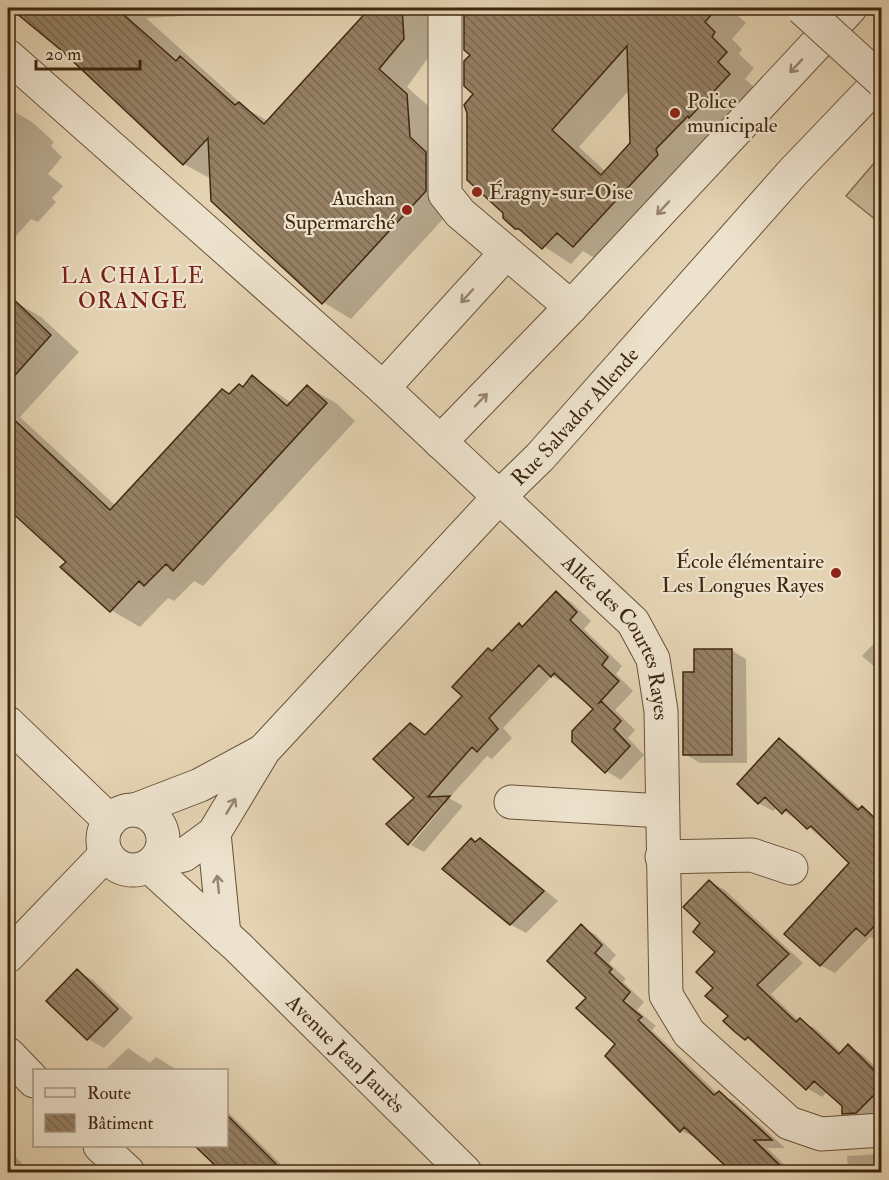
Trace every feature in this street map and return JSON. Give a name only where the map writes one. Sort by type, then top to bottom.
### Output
[{"type":"street","points":[[445,8],[445,194],[460,213],[571,307]]},
{"type":"street","points":[[802,8],[882,80]]},
{"type":"street","points":[[440,442],[571,307],[850,8]]},
{"type":"street","name":"Allée des Courtes Rayes","points":[[8,56],[149,184],[383,388],[621,610],[641,633],[653,659],[658,690],[666,995],[689,1034],[789,1123],[821,1134],[882,1130]]},
{"type":"street","name":"Rue Salvador Allende","points":[[151,864],[184,855],[214,833],[264,750],[500,496],[540,457],[787,178],[882,80]]},
{"type":"street","points":[[383,388],[506,253]]},
{"type":"street","points":[[8,723],[122,815]]},
{"type":"street","name":"Rue Salvador Allende","points":[[122,815],[200,785],[264,750]]},
{"type":"street","points":[[511,802],[662,811]]},
{"type":"street","points":[[148,814],[158,824],[163,837],[161,851],[151,864],[137,870],[125,869],[114,863],[106,854],[104,831],[122,815],[148,814]]},
{"type":"street","points":[[214,833],[224,935]]},
{"type":"street","points":[[8,956],[106,854]]},
{"type":"street","points":[[662,857],[752,855],[791,868]]},
{"type":"street","name":"Avenue Jean Jaurès","points":[[151,864],[465,1173]]},
{"type":"street","points":[[8,1054],[33,1080]]},
{"type":"street","points":[[101,1147],[128,1173]]},
{"type":"shaded area","points":[[881,155],[881,224],[846,196]]},
{"type":"building","points":[[10,8],[116,8],[176,61],[180,56],[235,105],[239,102],[264,124],[370,8],[402,8],[404,39],[379,69],[407,94],[410,137],[426,152],[426,191],[322,304],[211,201],[208,138],[183,165],[61,50]]},
{"type":"building","points":[[464,8],[717,8],[705,22],[715,32],[712,37],[727,52],[718,62],[730,74],[656,149],[658,155],[573,247],[557,233],[542,249],[503,218],[503,213],[467,180],[467,113],[464,105],[473,94],[464,86],[464,61],[470,55],[464,50]],"holes":[[[627,46],[630,143],[601,175],[552,130]]]},
{"type":"building","points":[[8,294],[51,335],[8,383]]},
{"type":"building","points":[[252,375],[287,406],[307,385],[327,403],[173,571],[166,564],[144,586],[139,581],[110,612],[60,567],[66,562],[8,509],[8,414],[110,510],[222,389],[229,394],[239,384],[243,387]]},
{"type":"building","points":[[556,591],[577,612],[570,620],[608,657],[602,665],[619,681],[598,704],[601,701],[621,721],[614,729],[630,746],[605,773],[572,742],[572,731],[593,709],[554,673],[551,677],[539,665],[489,718],[498,729],[477,752],[472,747],[428,797],[450,796],[408,845],[386,824],[414,798],[373,759],[410,723],[425,735],[462,696],[452,687],[488,648],[492,651],[519,623],[522,627]]},
{"type":"building","points":[[694,649],[732,649],[732,755],[683,755],[683,672],[694,672]]},
{"type":"building","points":[[779,738],[858,810],[862,806],[882,825],[882,918],[865,936],[856,928],[820,966],[784,934],[849,863],[811,826],[807,829],[786,809],[782,814],[765,797],[758,804],[737,784]]},
{"type":"building","points":[[471,838],[475,842],[480,838],[544,891],[510,925],[442,869]]},
{"type":"building","points":[[709,880],[789,954],[757,985],[796,1022],[800,1018],[839,1054],[848,1044],[882,1078],[882,1087],[856,1113],[842,1114],[842,1106],[814,1081],[806,1090],[748,1037],[745,1040],[723,1021],[728,1016],[705,996],[713,988],[696,972],[715,952],[693,932],[700,923],[683,907]]},
{"type":"building","points":[[581,924],[602,945],[595,953],[612,969],[609,972],[630,992],[623,1001],[642,1017],[638,1020],[714,1095],[719,1091],[772,1140],[754,1140],[788,1173],[733,1173],[684,1127],[680,1132],[605,1056],[615,1044],[576,1008],[586,998],[547,961]]},
{"type":"building","points":[[77,969],[118,1009],[87,1040],[46,1001]]},
{"type":"building","points":[[228,1116],[285,1173],[223,1173],[196,1147],[228,1147]]},
{"type":"place","name":"Police municipale","points":[[675,113]]},
{"type":"place","name":"Éragny-sur-Oise","points":[[477,192]]},
{"type":"place","name":"Auchan Supermarché","points":[[407,210]]},
{"type":"place","name":"École élémentaire Les Longues Rayes","points":[[836,573]]},
{"type":"district","name":"LA CHALLE ORANGE","points":[[133,288]]}]
